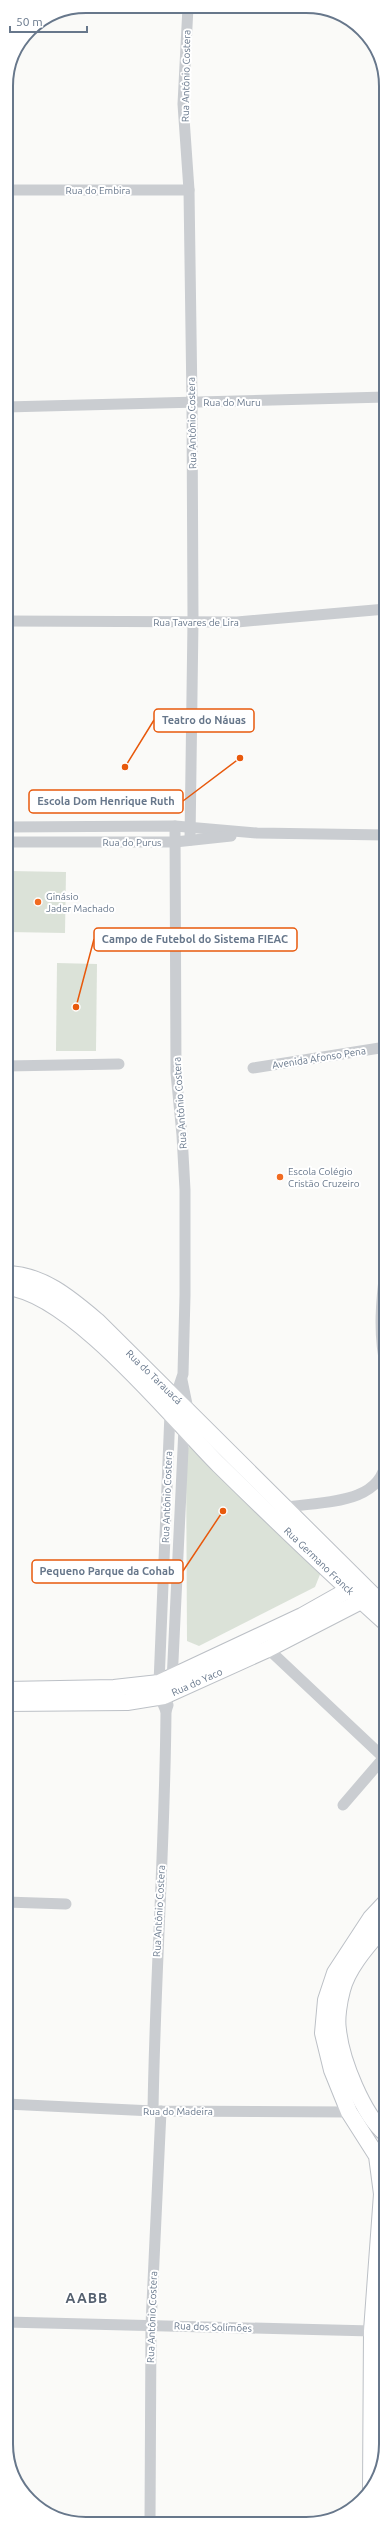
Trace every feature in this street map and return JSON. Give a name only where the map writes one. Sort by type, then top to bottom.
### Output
[{"type":"main road","name":"Rua do Tarauacá","points":[[13,1275],[30,1276],[67,1297],[97,1321],[175,1396],[285,1507]]},
{"type":"main road","name":"Rua do Tarauacá","points":[[13,1289],[28,1292],[40,1297],[90,1333],[267,1511]]},
{"type":"main road","name":"Rua Germano Franck","points":[[285,1507],[379,1615]]},
{"type":"main road","name":"Rua Germano Franck","points":[[267,1511],[360,1592],[379,1604]]},
{"type":"main road","name":"Rua do Yaco","points":[[13,1690],[114,1688],[166,1692],[257,1637],[360,1592]]},
{"type":"main road","name":"Rua do Yaco","points":[[13,1703],[127,1702],[166,1692],[268,1649],[360,1592]]},
{"type":"main road","points":[[379,1909],[371,1918],[335,1973],[326,2000],[324,2033],[332,2070],[350,2112],[379,2148]]},
{"type":"main road","points":[[379,1932],[366,1948],[346,1980],[342,1990],[337,2030],[356,2092],[379,2128]]},
{"type":"main road","points":[[372,2475],[379,2296]]},
{"type":"street","name":"Rua Antônio Costera","points":[[188,13],[183,104],[189,190],[192,402],[193,621],[190,840]]},
{"type":"street","name":"Rua do Embira","points":[[13,190],[189,190]]},
{"type":"street","name":"Rua do Muru","points":[[13,407],[379,397]]},
{"type":"street","name":"Rua Tavares de Lira","points":[[13,621],[268,621],[379,610]]},
{"type":"street","name":"Rua Antônio Costera","points":[[166,1692],[178,1591],[184,1428],[188,1409],[182,1380],[185,1190],[182,1135],[176,1073],[175,826]]},
{"type":"street","name":"Rua do Purus","points":[[13,828],[175,826],[257,833],[379,835]]},
{"type":"street","name":"Rua do Purus","points":[[13,842],[175,842],[257,833]]},
{"type":"street","name":"Avenida Afonso Pena","points":[[253,1068],[379,1048]]},
{"type":"street","points":[[13,1066],[118,1064]]},
{"type":"street","name":"Rua Antônio Costera","points":[[150,2517],[151,2325],[157,2111],[155,1983],[165,1798],[166,1692],[163,1591],[170,1414],[175,1396],[182,1380]]},
{"type":"street","points":[[168,1478],[182,1478]]},
{"type":"street","points":[[267,1511],[285,1507],[327,1503],[353,1496],[379,1483]]},
{"type":"street","points":[[163,1591],[178,1591]]},
{"type":"street","points":[[257,1637],[268,1649],[379,1751]]},
{"type":"street","points":[[343,1805],[379,1763]]},
{"type":"street","points":[[13,1902],[66,1904]]},
{"type":"street","name":"Rua do Madeira","points":[[13,2104],[157,2111],[350,2112]]},
{"type":"street","name":"Rua dos Solimões","points":[[13,2322],[151,2325],[377,2338]]},
{"type":"shaded area","name":"Ginásio Jader Machado","points":[[13,871],[66,872],[65,933],[13,932]]},
{"type":"shaded area","points":[[57,963],[97,964],[96,1051],[56,1051]]},
{"type":"shaded area","points":[[192,1442],[321,1572],[315,1587],[199,1646],[187,1641],[186,1451]]},
{"type":"place","name":"Escola Dom Henrique Ruth","points":[[240,758]]},
{"type":"place","name":"Teatro do Náuas","points":[[125,767]]},
{"type":"place","name":"Ginásio Jader Machado","points":[[38,902]]},
{"type":"place","name":"Campo de Futebol do Sistema FIEAC","points":[[76,1007]]},
{"type":"place","name":"Escola Colégio Cristão Cruzeiro","points":[[280,1177]]},
{"type":"place","name":"Pequeno Parque da Cohab","points":[[223,1511]]},
{"type":"district","name":"AABB","points":[[87,2298]]}]
